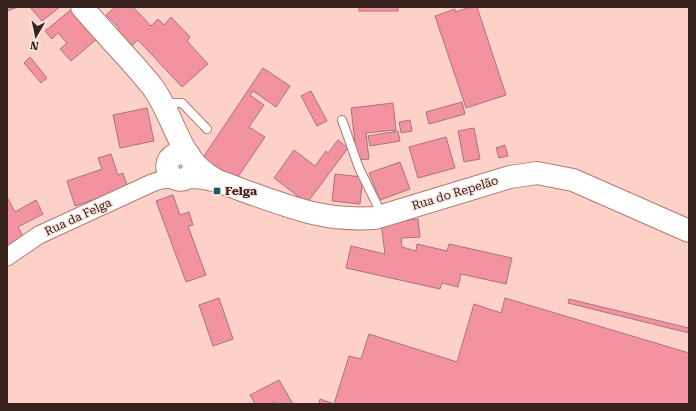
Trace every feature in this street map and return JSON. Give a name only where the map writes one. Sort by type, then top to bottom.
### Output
[{"type":"street","points":[[82,7],[151,85],[167,112],[181,166]]},
{"type":"street","name":"Rua do Repelão","points":[[181,166],[206,175],[217,181],[303,211],[330,218],[358,219],[382,216],[510,177],[537,173],[573,180],[689,231]]},
{"type":"street","name":"Rua da Felga","points":[[7,257],[39,235],[152,183],[158,178],[181,166]]},
{"type":"lane","points":[[167,112],[182,103],[207,129]]},
{"type":"lane","points":[[342,120],[360,168],[382,216]]},
{"type":"building","points":[[7,7],[18,7],[7,11]]},
{"type":"building","points":[[30,7],[60,7],[42,21]]},
{"type":"building","points":[[115,7],[133,7],[151,26],[158,19],[164,25],[171,17],[190,37],[187,41],[208,64],[182,87],[138,40],[126,51],[111,35],[119,28],[106,15]]},
{"type":"building","points":[[359,7],[398,7],[398,11],[359,11]]},
{"type":"building","points":[[471,7],[477,7],[506,95],[466,108],[435,16],[455,9],[455,12]]},
{"type":"building","points":[[73,8],[98,38],[71,61],[60,49],[67,43],[58,33],[52,39],[45,31]]},
{"type":"building","points":[[30,57],[47,78],[41,83],[24,63]]},
{"type":"building","points":[[263,68],[290,86],[276,107],[253,91],[250,95],[264,105],[249,127],[265,137],[235,181],[202,159]]},
{"type":"building","points":[[311,91],[327,121],[317,126],[301,96]]},
{"type":"building","points":[[462,102],[465,114],[429,124],[426,112]]},
{"type":"building","points":[[393,103],[396,130],[366,133],[369,159],[357,160],[351,108]]},
{"type":"building","points":[[147,108],[154,141],[120,148],[113,115]]},
{"type":"building","points":[[410,120],[412,131],[401,133],[399,122]]},
{"type":"building","points":[[474,128],[480,159],[464,162],[458,131]]},
{"type":"building","points":[[398,131],[400,141],[370,146],[368,136]]},
{"type":"building","points":[[446,137],[455,168],[418,178],[409,147]]},
{"type":"building","points":[[338,140],[348,148],[307,203],[274,178],[294,150],[315,166],[326,151],[328,153]]},
{"type":"building","points":[[505,145],[508,156],[499,158],[496,148]]},
{"type":"building","points":[[111,154],[118,175],[123,173],[128,188],[75,206],[67,181],[102,169],[98,158]]},
{"type":"building","points":[[400,162],[410,189],[380,200],[369,173]]},
{"type":"building","points":[[335,174],[363,177],[360,204],[332,201]]},
{"type":"building","points":[[173,195],[180,215],[189,212],[193,225],[188,226],[206,275],[186,282],[156,201]]},
{"type":"building","points":[[7,197],[15,212],[36,200],[43,214],[18,227],[24,238],[7,247]]},
{"type":"building","points":[[418,219],[420,237],[401,238],[402,247],[416,251],[417,244],[447,251],[449,244],[512,258],[506,284],[461,274],[458,287],[442,283],[440,289],[346,268],[351,246],[385,254],[381,223]]},
{"type":"building","points":[[219,298],[233,339],[213,346],[199,305]]},
{"type":"building","points":[[505,298],[689,353],[689,404],[334,404],[349,356],[361,359],[369,334],[457,362],[474,304],[501,313]]},
{"type":"building","points":[[569,299],[689,328],[689,333],[568,303]]},
{"type":"building","points":[[279,380],[293,404],[276,404],[275,401],[270,404],[255,404],[250,395]]},
{"type":"building","points":[[320,399],[334,404],[319,404]]},
{"type":"place","name":"Felga","points":[[217,191]]}]
